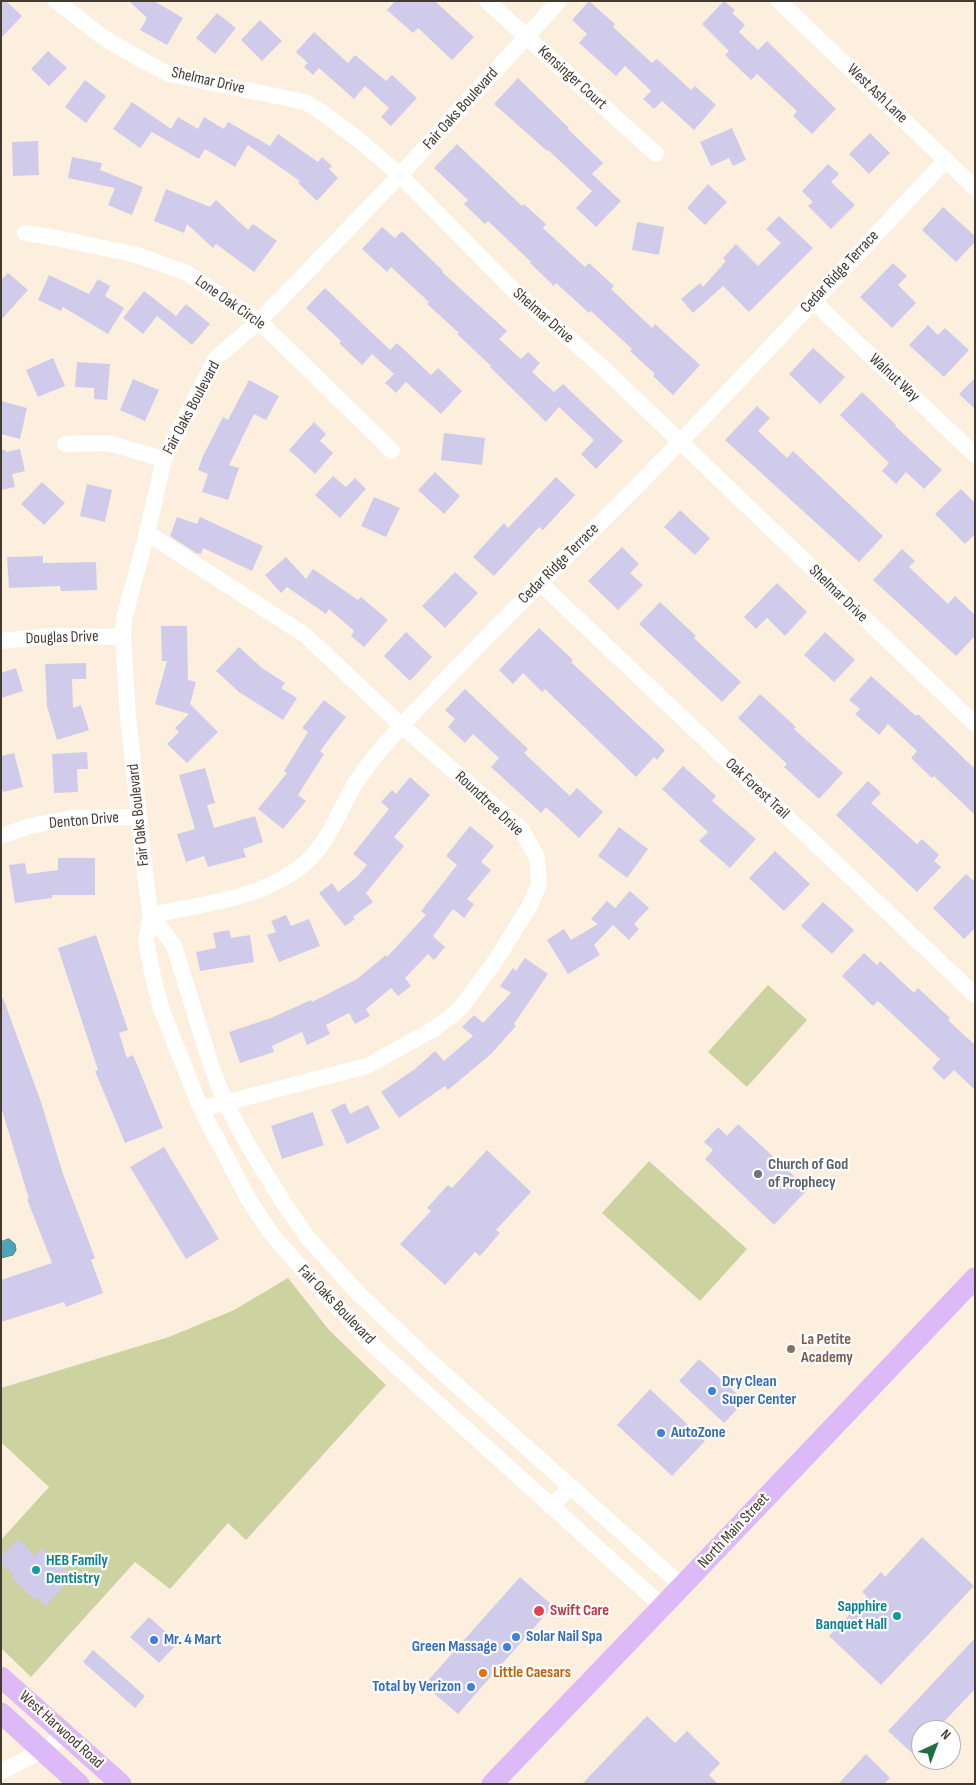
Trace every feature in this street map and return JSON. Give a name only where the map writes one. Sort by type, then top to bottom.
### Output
[{"type":"main road","name":"North Main Street","points":[[492,1784],[975,1278]]},
{"type":"main road","name":"West Harwood Road","points":[[1,1677],[121,1784]]},
{"type":"main road","name":"West Harwood Road","points":[[1,1713],[44,1750],[79,1784]]},
{"type":"street","name":"Shelmar Drive","points":[[56,1],[104,38],[169,74],[305,102],[359,140],[400,176],[514,291],[599,364],[975,724]]},
{"type":"street","name":"Kensinger Court","points":[[487,1],[656,154]]},
{"type":"street","name":"Fair Oaks Boulevard","points":[[559,1],[400,176],[259,321],[216,358],[164,459],[148,533],[124,619],[123,637],[128,718],[151,915],[146,940],[152,973],[161,1008],[175,1047],[201,1109],[249,1200],[270,1232],[287,1253],[373,1345],[662,1606]]},
{"type":"street","name":"West Ash Lane","points":[[779,1],[975,188]]},
{"type":"street","name":"Cedar Ridge Terrace","points":[[151,915],[246,895],[270,885],[303,865],[318,851],[358,780],[402,726],[466,658],[680,442],[946,160]]},
{"type":"street","name":"Lone Oak Circle","points":[[25,233],[137,255],[187,273],[259,321],[392,451]]},
{"type":"street","name":"Walnut Way","points":[[812,301],[975,455]]},
{"type":"street","points":[[65,444],[108,443],[164,459]]},
{"type":"street","name":"Roundtree Drive","points":[[148,533],[305,635],[402,726],[522,830],[536,858],[538,870],[539,884],[529,907],[496,960],[459,1010],[434,1029],[367,1066],[201,1109]]},
{"type":"street","name":"Oak Forest Trail","points":[[540,583],[975,995]]},
{"type":"street","name":"Douglas Drive","points":[[1,641],[50,636],[123,637]]},
{"type":"street","name":"Denton Drive","points":[[1,836],[30,826],[73,818],[140,817]]},
{"type":"street","name":"Fair Oaks Boulevard","points":[[151,915],[174,946],[211,1065],[225,1102],[248,1145],[308,1238],[358,1293],[432,1363],[682,1586]]},
{"type":"street","points":[[287,1253],[308,1238]]},
{"type":"street","points":[[414,1383],[432,1363]]},
{"type":"street","points":[[551,1507],[571,1486]]},
{"type":"street","points":[[1,1772],[44,1750],[65,1734]]},
{"type":"green space","points":[[768,985],[807,1020],[747,1087],[708,1052]]},
{"type":"green space","points":[[649,1161],[747,1249],[700,1301],[602,1213]]},
{"type":"green space","points":[[288,1278],[329,1330],[386,1385],[246,1540],[228,1523],[170,1589],[135,1562],[31,1677],[1,1648],[1,1540],[49,1487],[1,1442],[1,1388],[169,1337],[234,1310]]},
{"type":"water","points":[[9,1239],[15,1244],[16,1250],[13,1255],[1,1258],[1,1242]]},
{"type":"building","points":[[1,1],[6,1],[22,16],[1,38]]},
{"type":"building","points":[[129,1],[154,1],[183,18],[167,45],[140,30],[147,18]]},
{"type":"building","points":[[395,1],[435,1],[474,37],[452,60],[418,28],[413,33],[387,10]]},
{"type":"building","points":[[589,1],[615,24],[613,27],[652,63],[657,59],[691,90],[695,86],[716,105],[694,130],[662,101],[654,109],[643,99],[651,91],[625,66],[616,76],[579,43],[587,34],[572,20]]},
{"type":"building","points":[[724,1],[735,10],[732,13],[745,25],[739,32],[758,50],[767,41],[836,109],[812,134],[793,116],[797,111],[757,74],[751,80],[725,55],[729,51],[702,24]]},
{"type":"building","points":[[217,13],[236,28],[215,54],[196,38]]},
{"type":"building","points":[[260,20],[282,41],[262,61],[241,40]]},
{"type":"building","points":[[314,32],[348,63],[355,55],[386,81],[392,75],[417,98],[391,126],[381,117],[389,108],[365,86],[354,99],[319,68],[313,75],[304,67],[308,63],[296,52]]},
{"type":"building","points":[[48,51],[67,68],[49,86],[31,69]]},
{"type":"building","points":[[518,78],[603,163],[592,174],[621,201],[596,227],[576,208],[592,191],[494,104]]},
{"type":"building","points":[[85,80],[106,96],[86,123],[65,107]]},
{"type":"building","points":[[132,102],[171,129],[178,117],[198,129],[204,117],[224,129],[228,122],[270,146],[278,134],[318,162],[322,157],[332,166],[329,169],[338,178],[317,201],[298,183],[300,181],[248,145],[235,167],[205,149],[199,159],[152,132],[140,148],[113,129]]},
{"type":"building","points":[[732,128],[746,160],[733,166],[729,158],[711,166],[700,142]]},
{"type":"building","points":[[870,133],[890,153],[869,174],[849,154]]},
{"type":"building","points":[[38,141],[39,175],[13,176],[12,142]]},
{"type":"building","points":[[457,144],[522,206],[524,204],[546,224],[543,228],[585,267],[589,263],[614,286],[611,289],[652,328],[655,324],[700,365],[673,395],[653,376],[655,374],[630,351],[632,349],[591,311],[589,313],[556,283],[554,286],[488,221],[485,224],[464,204],[468,200],[434,168]]},
{"type":"building","points":[[72,157],[102,163],[100,170],[143,187],[132,215],[108,205],[115,188],[68,178]]},
{"type":"building","points":[[828,164],[839,174],[831,182],[855,205],[831,229],[808,206],[813,202],[802,191]]},
{"type":"building","points":[[708,184],[727,202],[705,225],[687,208]]},
{"type":"building","points":[[166,189],[210,207],[216,200],[248,230],[253,224],[277,241],[254,272],[216,244],[213,248],[187,224],[184,233],[154,221]]},
{"type":"building","points":[[943,207],[975,236],[975,242],[956,262],[922,230]]},
{"type":"building","points":[[779,216],[813,248],[749,312],[723,286],[693,313],[681,299],[700,283],[703,287],[726,261],[723,258],[736,244],[758,266],[781,243],[766,229]]},
{"type":"building","points":[[637,222],[664,227],[659,255],[632,250]]},
{"type":"building","points":[[382,227],[395,238],[402,231],[442,272],[507,331],[499,339],[521,359],[528,352],[540,363],[532,372],[554,392],[563,384],[623,441],[596,469],[581,454],[594,440],[559,407],[546,422],[457,334],[459,333],[427,304],[429,302],[391,267],[387,272],[362,249]]},
{"type":"building","points":[[893,263],[907,276],[898,285],[916,303],[892,328],[860,297]]},
{"type":"building","points":[[8,273],[28,290],[1,320],[1,280]]},
{"type":"building","points":[[49,275],[89,294],[98,279],[110,286],[105,296],[124,308],[108,334],[63,307],[61,311],[38,300]]},
{"type":"building","points":[[325,288],[390,350],[397,343],[431,375],[438,368],[462,391],[441,414],[406,382],[396,393],[385,383],[394,374],[372,354],[362,365],[339,343],[341,341],[306,308]]},
{"type":"building","points":[[144,291],[176,316],[186,304],[210,324],[192,345],[157,316],[143,334],[123,318]]},
{"type":"building","points":[[928,325],[938,335],[945,328],[969,350],[944,377],[909,345]]},
{"type":"building","points":[[813,348],[845,377],[820,404],[789,374]]},
{"type":"building","points":[[53,358],[65,386],[38,397],[26,370]]},
{"type":"building","points":[[77,362],[110,364],[107,400],[94,399],[94,388],[75,387]]},
{"type":"building","points":[[975,378],[975,409],[959,394]]},
{"type":"building","points":[[133,379],[159,390],[145,421],[120,410]]},
{"type":"building","points":[[249,380],[279,396],[266,420],[254,414],[229,465],[239,468],[228,500],[202,492],[208,474],[198,470],[223,417],[228,420]]},
{"type":"building","points":[[862,392],[942,470],[924,489],[906,472],[896,484],[882,471],[889,463],[840,415]]},
{"type":"building","points":[[1,401],[27,408],[20,439],[1,434]]},
{"type":"building","points":[[757,406],[770,418],[758,431],[787,458],[793,451],[883,536],[859,562],[725,440]]},
{"type":"building","points":[[314,422],[326,434],[320,441],[333,453],[315,474],[289,450]]},
{"type":"building","points":[[444,433],[485,438],[482,465],[441,460]]},
{"type":"building","points":[[20,449],[25,471],[12,474],[15,487],[1,490],[1,450],[6,450],[6,452]]},
{"type":"building","points":[[435,472],[460,496],[444,514],[418,490]]},
{"type":"building","points":[[333,476],[346,487],[355,478],[366,489],[340,518],[315,495]]},
{"type":"building","points":[[556,477],[575,495],[543,530],[539,527],[494,576],[473,557],[504,523],[508,528]]},
{"type":"building","points":[[42,482],[65,503],[44,525],[21,504]]},
{"type":"building","points":[[87,484],[112,490],[105,522],[80,516]]},
{"type":"building","points":[[961,489],[975,503],[975,534],[965,544],[935,514]]},
{"type":"building","points":[[374,497],[400,508],[386,537],[361,526]]},
{"type":"building","points":[[680,510],[710,538],[695,555],[664,527]]},
{"type":"building","points":[[177,517],[197,524],[200,517],[263,546],[252,571],[203,548],[201,554],[196,553],[170,536]]},
{"type":"building","points":[[622,547],[639,564],[630,573],[643,585],[618,610],[588,581]]},
{"type":"building","points":[[902,549],[915,561],[909,567],[948,604],[955,596],[975,615],[975,636],[956,656],[873,580]]},
{"type":"building","points":[[43,556],[43,563],[96,562],[97,590],[61,591],[60,586],[9,588],[7,557]]},
{"type":"building","points":[[286,557],[306,579],[313,569],[358,600],[361,597],[388,620],[364,647],[351,636],[354,631],[329,609],[326,614],[287,587],[281,593],[265,575]]},
{"type":"building","points":[[455,572],[478,593],[445,628],[422,606]]},
{"type":"building","points":[[777,583],[807,612],[785,636],[767,618],[756,629],[744,617]]},
{"type":"building","points":[[660,602],[696,636],[694,638],[741,682],[722,702],[639,624]]},
{"type":"building","points":[[161,626],[187,626],[188,680],[196,682],[190,704],[218,732],[187,763],[167,744],[179,732],[175,728],[189,714],[155,704],[167,661],[162,661]]},
{"type":"building","points":[[539,628],[573,660],[571,662],[665,750],[657,760],[654,757],[636,777],[545,689],[542,692],[523,673],[513,684],[499,670]]},
{"type":"building","points":[[406,632],[432,657],[410,681],[384,656]]},
{"type":"building","points":[[825,632],[855,660],[834,682],[804,655]]},
{"type":"building","points":[[239,647],[262,668],[285,683],[281,688],[297,698],[283,720],[239,692],[216,671]]},
{"type":"building","points":[[86,663],[86,679],[72,679],[73,708],[81,705],[89,730],[57,740],[47,706],[45,664]]},
{"type":"building","points":[[16,668],[23,691],[1,698],[1,673]]},
{"type":"building","points":[[871,676],[916,716],[918,714],[975,769],[975,815],[934,776],[932,778],[911,758],[917,751],[888,724],[879,735],[855,714],[860,709],[849,700]]},
{"type":"building","points":[[465,689],[528,749],[524,753],[570,796],[577,788],[603,812],[579,838],[546,807],[541,813],[491,767],[499,758],[473,734],[465,743],[448,727],[455,719],[445,710]]},
{"type":"building","points":[[760,694],[796,727],[794,729],[843,773],[819,799],[784,767],[787,764],[738,718]]},
{"type":"building","points":[[324,700],[346,717],[320,751],[324,754],[298,795],[306,801],[283,829],[258,809],[287,773],[284,771],[308,732],[302,728]]},
{"type":"building","points":[[87,752],[88,769],[77,769],[78,792],[54,793],[52,754]]},
{"type":"building","points":[[14,753],[23,787],[3,792],[1,785],[1,756]]},
{"type":"building","points":[[683,766],[716,796],[712,801],[756,839],[730,868],[699,841],[708,832],[662,789]]},
{"type":"building","points":[[205,768],[215,803],[207,805],[214,828],[255,816],[263,842],[243,849],[246,857],[208,867],[204,856],[186,862],[177,834],[195,829],[179,775]]},
{"type":"building","points":[[410,777],[430,795],[394,837],[404,846],[366,893],[373,902],[353,917],[355,919],[345,926],[319,893],[332,883],[338,892],[357,877],[367,865],[353,854],[389,809],[381,802],[392,790],[396,794]]},
{"type":"building","points":[[868,781],[881,793],[871,803],[917,844],[922,839],[939,855],[934,861],[941,867],[917,892],[836,815]]},
{"type":"building","points":[[470,826],[494,846],[481,862],[491,870],[467,899],[474,904],[464,918],[453,909],[433,936],[445,947],[434,960],[428,954],[405,978],[411,986],[398,996],[391,988],[366,1009],[370,1016],[355,1024],[349,1013],[326,1025],[330,1034],[307,1045],[302,1032],[272,1046],[274,1052],[240,1063],[229,1032],[271,1018],[311,1000],[312,1002],[357,979],[386,955],[387,957],[426,915],[421,911],[457,865],[446,856]]},
{"type":"building","points":[[619,827],[648,849],[627,878],[598,856]]},
{"type":"building","points":[[775,851],[810,884],[784,911],[749,878]]},
{"type":"building","points":[[58,858],[95,858],[95,895],[52,895],[52,898],[15,903],[9,865],[25,863],[27,874],[58,870]]},
{"type":"building","points":[[966,874],[975,882],[975,928],[964,939],[933,908]]},
{"type":"building","points":[[630,891],[649,908],[634,924],[639,929],[629,940],[613,925],[594,945],[600,955],[568,974],[547,940],[564,929],[571,940],[598,924],[591,919],[607,901],[615,908]]},
{"type":"building","points":[[823,902],[854,930],[832,954],[801,926]]},
{"type":"building","points":[[286,915],[291,926],[309,919],[320,946],[279,962],[267,935],[276,932],[271,921]]},
{"type":"building","points":[[229,930],[231,938],[250,935],[254,962],[200,971],[196,952],[216,948],[213,933]]},
{"type":"building","points":[[96,935],[128,1030],[119,1033],[127,1058],[133,1055],[163,1128],[125,1143],[95,1071],[98,1070],[58,948]]},
{"type":"building","points":[[864,953],[877,965],[880,961],[914,993],[918,988],[975,1045],[975,1090],[954,1070],[944,1080],[932,1068],[940,1059],[878,1001],[873,1006],[842,976]]},
{"type":"building","points":[[525,958],[548,974],[514,1024],[516,1026],[491,1054],[448,1090],[445,1086],[399,1118],[381,1092],[415,1069],[435,1051],[444,1061],[473,1036],[462,1027],[474,1015],[483,1023],[511,993],[500,986],[513,968],[516,971]]},
{"type":"building","points":[[1,998],[3,998],[41,1102],[63,1174],[95,1258],[91,1260],[103,1293],[66,1307],[64,1302],[1,1322],[1,1280],[52,1263],[27,1199],[29,1199],[1,1107]]},
{"type":"building","points":[[345,1103],[350,1114],[368,1105],[380,1128],[347,1144],[331,1110]]},
{"type":"building","points":[[313,1112],[324,1145],[282,1159],[271,1126]]},
{"type":"building","points":[[738,1124],[808,1189],[774,1225],[705,1159],[713,1150],[704,1142],[718,1127],[727,1136]]},
{"type":"building","points":[[164,1147],[219,1239],[186,1259],[130,1167]]},
{"type":"building","points":[[487,1150],[531,1192],[496,1230],[500,1233],[480,1256],[475,1252],[445,1285],[400,1244],[431,1211],[427,1208],[448,1185],[452,1188]]},
{"type":"building","name":"Dry Clean Super Center","points":[[699,1359],[745,1401],[724,1423],[679,1381]]},
{"type":"building","name":"AutoZone","points":[[650,1389],[705,1441],[672,1476],[617,1425]]},
{"type":"building","name":"Sapphire Banquet Hall","points":[[922,1537],[974,1586],[881,1685],[829,1636],[867,1596],[862,1592],[881,1572],[885,1577]]},
{"type":"building","name":"HEB Family Dentistry","points":[[18,1539],[35,1556],[42,1548],[73,1577],[46,1606],[37,1598],[35,1600],[12,1578],[14,1575],[1,1564],[1,1557]]},
{"type":"building","points":[[520,1577],[553,1606],[458,1714],[424,1685]]},
{"type":"building","name":"Mr. 4 Mart","points":[[149,1617],[178,1643],[159,1663],[130,1637]]},
{"type":"building","points":[[975,1638],[975,1689],[946,1720],[911,1720],[911,1752],[888,1731]]},
{"type":"building","name":"Mr. 4 Mart","points":[[93,1650],[145,1696],[135,1708],[83,1662]]},
{"type":"building","points":[[647,1716],[675,1743],[687,1731],[720,1763],[709,1775],[718,1784],[582,1784]]},
{"type":"building","points":[[866,1754],[890,1778],[884,1784],[838,1784]]},
{"type":"place","name":"Church of God of Prophecy","points":[[758,1174]]},
{"type":"place","name":"La Petite Academy","points":[[791,1349]]},
{"type":"place","name":"Dry Clean Super Center","points":[[712,1391]]},
{"type":"place","name":"AutoZone","points":[[661,1433]]},
{"type":"place","name":"HEB Family Dentistry","points":[[36,1570]]},
{"type":"place","name":"Swift Care","points":[[539,1611]]},
{"type":"place","name":"Sapphire Banquet Hall","points":[[897,1616]]},
{"type":"place","name":"Solar Nail Spa","points":[[516,1637]]},
{"type":"place","name":"Mr. 4 Mart","points":[[154,1640]]},
{"type":"place","name":"Green Massage","points":[[507,1647]]},
{"type":"place","name":"Little Caesars","points":[[483,1673]]},
{"type":"place","name":"Total by Verizon","points":[[471,1687]]}]
